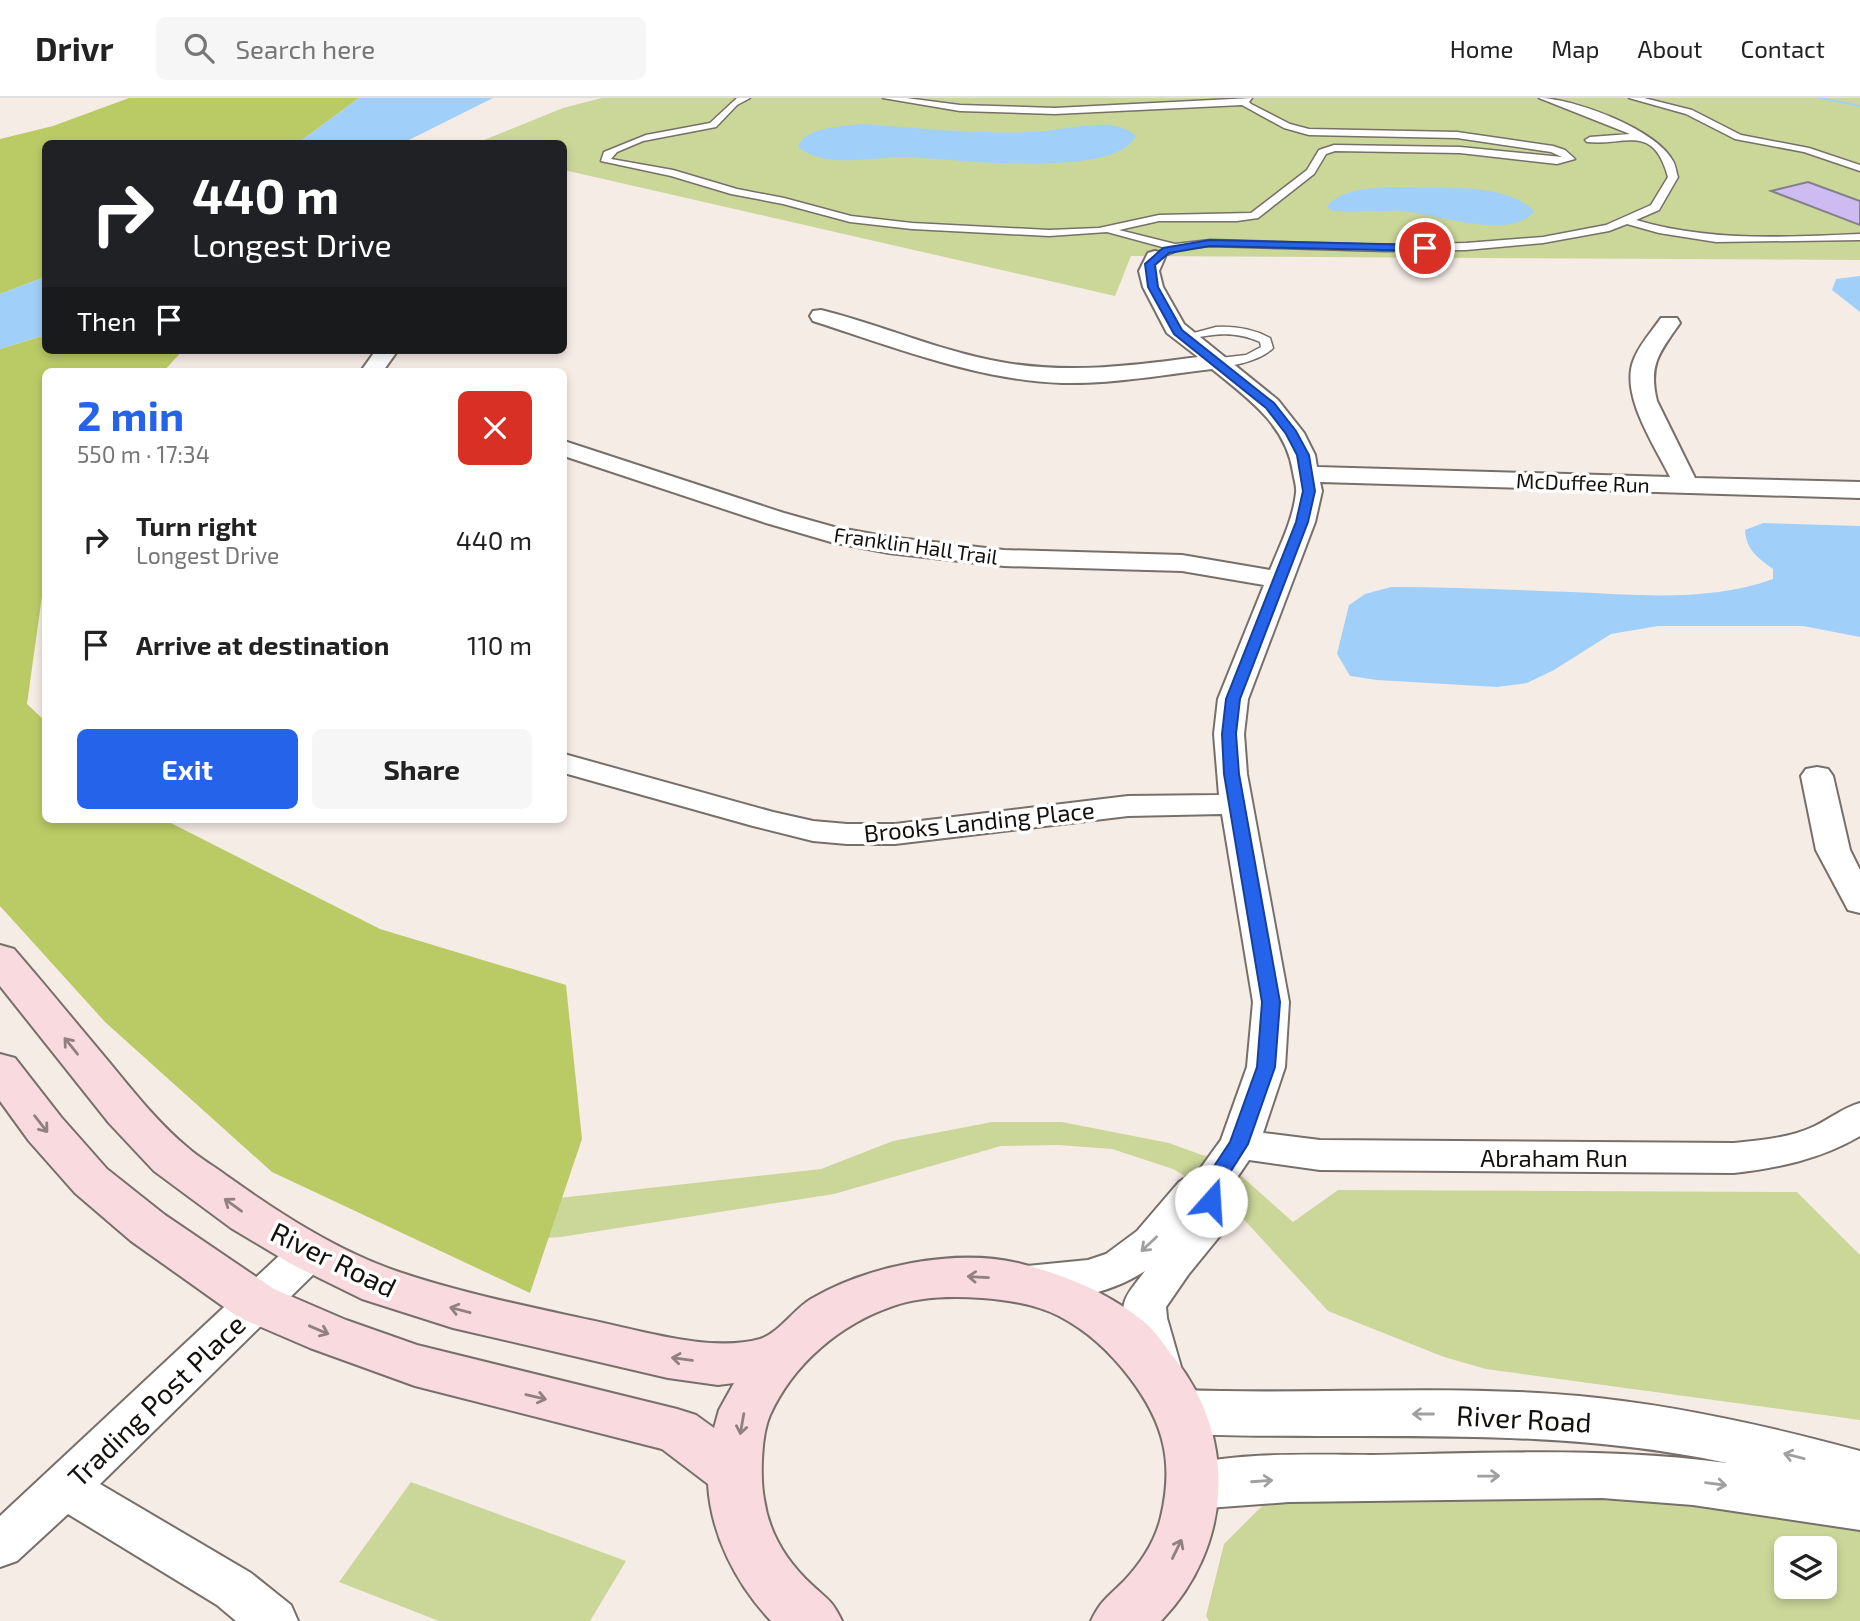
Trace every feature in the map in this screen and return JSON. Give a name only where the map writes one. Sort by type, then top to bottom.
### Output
[{"type":"main road","name":"River Road","points":[[0,958],[125,1112],[170,1159],[248,1216],[310,1252],[379,1285],[453,1308],[546,1331],[668,1357],[718,1364],[774,1358]]},
{"type":"main road","points":[[0,1069],[45,1129],[91,1181],[148,1228],[256,1303],[328,1334],[415,1365],[677,1431],[733,1472]]},
{"type":"main road","points":[[813,1621],[772,1582],[750,1547],[737,1509],[733,1472],[744,1411],[774,1358],[801,1332],[832,1309],[867,1293],[905,1282],[944,1276],[984,1277],[1023,1283],[1064,1297],[1101,1317],[1134,1342],[1171,1393],[1192,1448],[1194,1486],[1190,1515],[1181,1543],[1145,1613]]},
{"type":"street","points":[[1165,252],[1149,271],[1153,287],[1168,317],[1185,337],[1270,405],[1292,433],[1303,455],[1309,491],[1302,522],[1233,699],[1229,734],[1236,804],[1271,1002],[1266,1067],[1239,1144],[1214,1180],[1208,1221],[1173,1262],[1146,1304],[1145,1318],[1171,1393]]},
{"type":"street","points":[[821,316],[985,366],[1020,372],[1096,376],[1215,362]]},
{"type":"street","points":[[1669,323],[1644,357],[1641,387],[1645,401],[1687,486]]},
{"type":"street","name":"Franklin Hall Trail","points":[[567,449],[775,518],[831,534],[890,545],[1004,558],[1182,563],[1280,580]]},
{"type":"street","name":"McDuffee Run","points":[[1306,474],[1860,491]]},
{"type":"street","name":"Brooks Landing Place","points":[[567,764],[764,819],[813,831],[846,834],[895,834],[1128,806],[1236,804]]},
{"type":"street","points":[[1817,776],[1833,850],[1860,902]]},
{"type":"street","name":"Abraham Run","points":[[1239,1144],[1320,1155],[1734,1158],[1778,1153],[1814,1145],[1860,1117]]},
{"type":"street","points":[[1023,1283],[1084,1280],[1100,1276],[1130,1261],[1154,1241],[1202,1185],[1214,1180]]},
{"type":"street","name":"Trading Post Place","points":[[0,1546],[65,1488],[310,1252]]},
{"type":"street","name":"River Road","points":[[1171,1393],[1238,1415],[1452,1413],[1581,1418],[1703,1437],[1792,1455],[1860,1474]]},
{"type":"street","name":"River Road","points":[[1194,1486],[1289,1479],[1602,1475],[1693,1482],[1860,1506]]},
{"type":"street","points":[[65,1488],[234,1589],[273,1621]]},
{"type":"lane","points":[[746,98],[730,104],[719,121],[711,126],[664,133],[616,148],[607,154],[606,161],[673,173],[736,192],[866,222],[1049,233],[1109,230],[1159,218],[1254,216],[1311,172],[1322,152],[1334,148],[1460,150],[1551,160],[1570,159],[1553,149],[1457,135],[1309,132],[1287,126],[1246,100],[1055,111],[960,108],[887,98]]},
{"type":"lane","points":[[1109,230],[1165,252],[1210,243],[1391,248],[1492,245],[1578,235],[1629,220],[1650,210],[1665,198],[1671,188],[1672,177],[1671,168],[1663,153],[1639,136],[1604,119],[1544,98]]},
{"type":"lane","points":[[1633,98],[1689,111],[1738,136],[1806,150],[1860,168]]},
{"type":"lane","points":[[1590,140],[1639,136]]},
{"type":"lane","points":[[1629,220],[1659,232],[1717,241],[1860,237]]},
{"type":"lane","points":[[1185,337],[1232,328],[1250,332],[1266,340],[1267,348],[1262,353],[1250,358],[1215,362]]},
{"type":"green space","points":[[129,98],[359,98],[302,140],[42,140],[42,278],[0,294],[0,139],[53,126]]},
{"type":"green space","points":[[602,98],[1860,98],[1860,260],[1131,256],[1115,296],[567,171],[567,140],[484,140],[563,108]]},
{"type":"green space","points":[[42,336],[42,354],[179,354],[167,368],[42,368],[42,596],[27,704],[42,718],[42,823],[171,823],[380,929],[566,985],[582,1139],[530,1293],[272,1172],[105,1022],[0,906],[0,349]]},
{"type":"green space","points":[[0,772],[42,815],[42,823],[51,823],[514,1203],[821,1169],[893,1141],[992,1122],[1062,1122],[1169,1143],[1222,1159],[1293,1222],[1338,1190],[1797,1192],[1860,1255],[1860,1420],[1486,1369],[1444,1357],[1328,1311],[1225,1199],[1173,1169],[1112,1149],[1058,1145],[1001,1146],[834,1194],[561,1237],[481,1242],[101,900]]},
{"type":"green space","points":[[411,1482],[626,1561],[590,1621],[439,1621],[339,1582]]},
{"type":"green space","points":[[1688,1499],[1860,1526],[1860,1621],[1209,1621],[1206,1616],[1224,1544],[1266,1502]]},
{"type":"water","points":[[359,98],[493,98],[409,140],[302,140]]},
{"type":"water","points":[[861,124],[1000,133],[1105,125],[1117,126],[1136,136],[1122,150],[1098,158],[1066,163],[993,163],[908,157],[836,160],[809,154],[798,147],[802,140],[816,131]]},
{"type":"water","points":[[1397,187],[1470,188],[1488,191],[1521,201],[1534,211],[1523,220],[1491,225],[1400,211],[1330,210],[1327,206],[1351,192]]},
{"type":"water","points":[[1860,276],[1860,312],[1832,290],[1836,279]]},
{"type":"water","points":[[42,278],[42,336],[0,349],[0,294]]},
{"type":"water","points":[[1763,523],[1860,526],[1860,637],[1803,626],[1658,626],[1611,634],[1554,670],[1527,683],[1497,687],[1350,676],[1337,654],[1349,605],[1365,594],[1391,587],[1674,595],[1725,591],[1773,579],[1773,569],[1754,553],[1746,537],[1745,530]]},
{"type":"building","points":[[1808,182],[1860,201],[1860,225],[1771,191]]},
{"type":"waterway","points":[[1817,98],[1860,106]]},
{"type":"route","points":[[1211,1201],[1214,1180],[1239,1144],[1266,1067],[1271,1002],[1231,774],[1229,734],[1233,699],[1302,522],[1309,491],[1303,455],[1292,433],[1270,405],[1178,332],[1153,287],[1150,264],[1166,250],[1210,243],[1425,248]]}]
